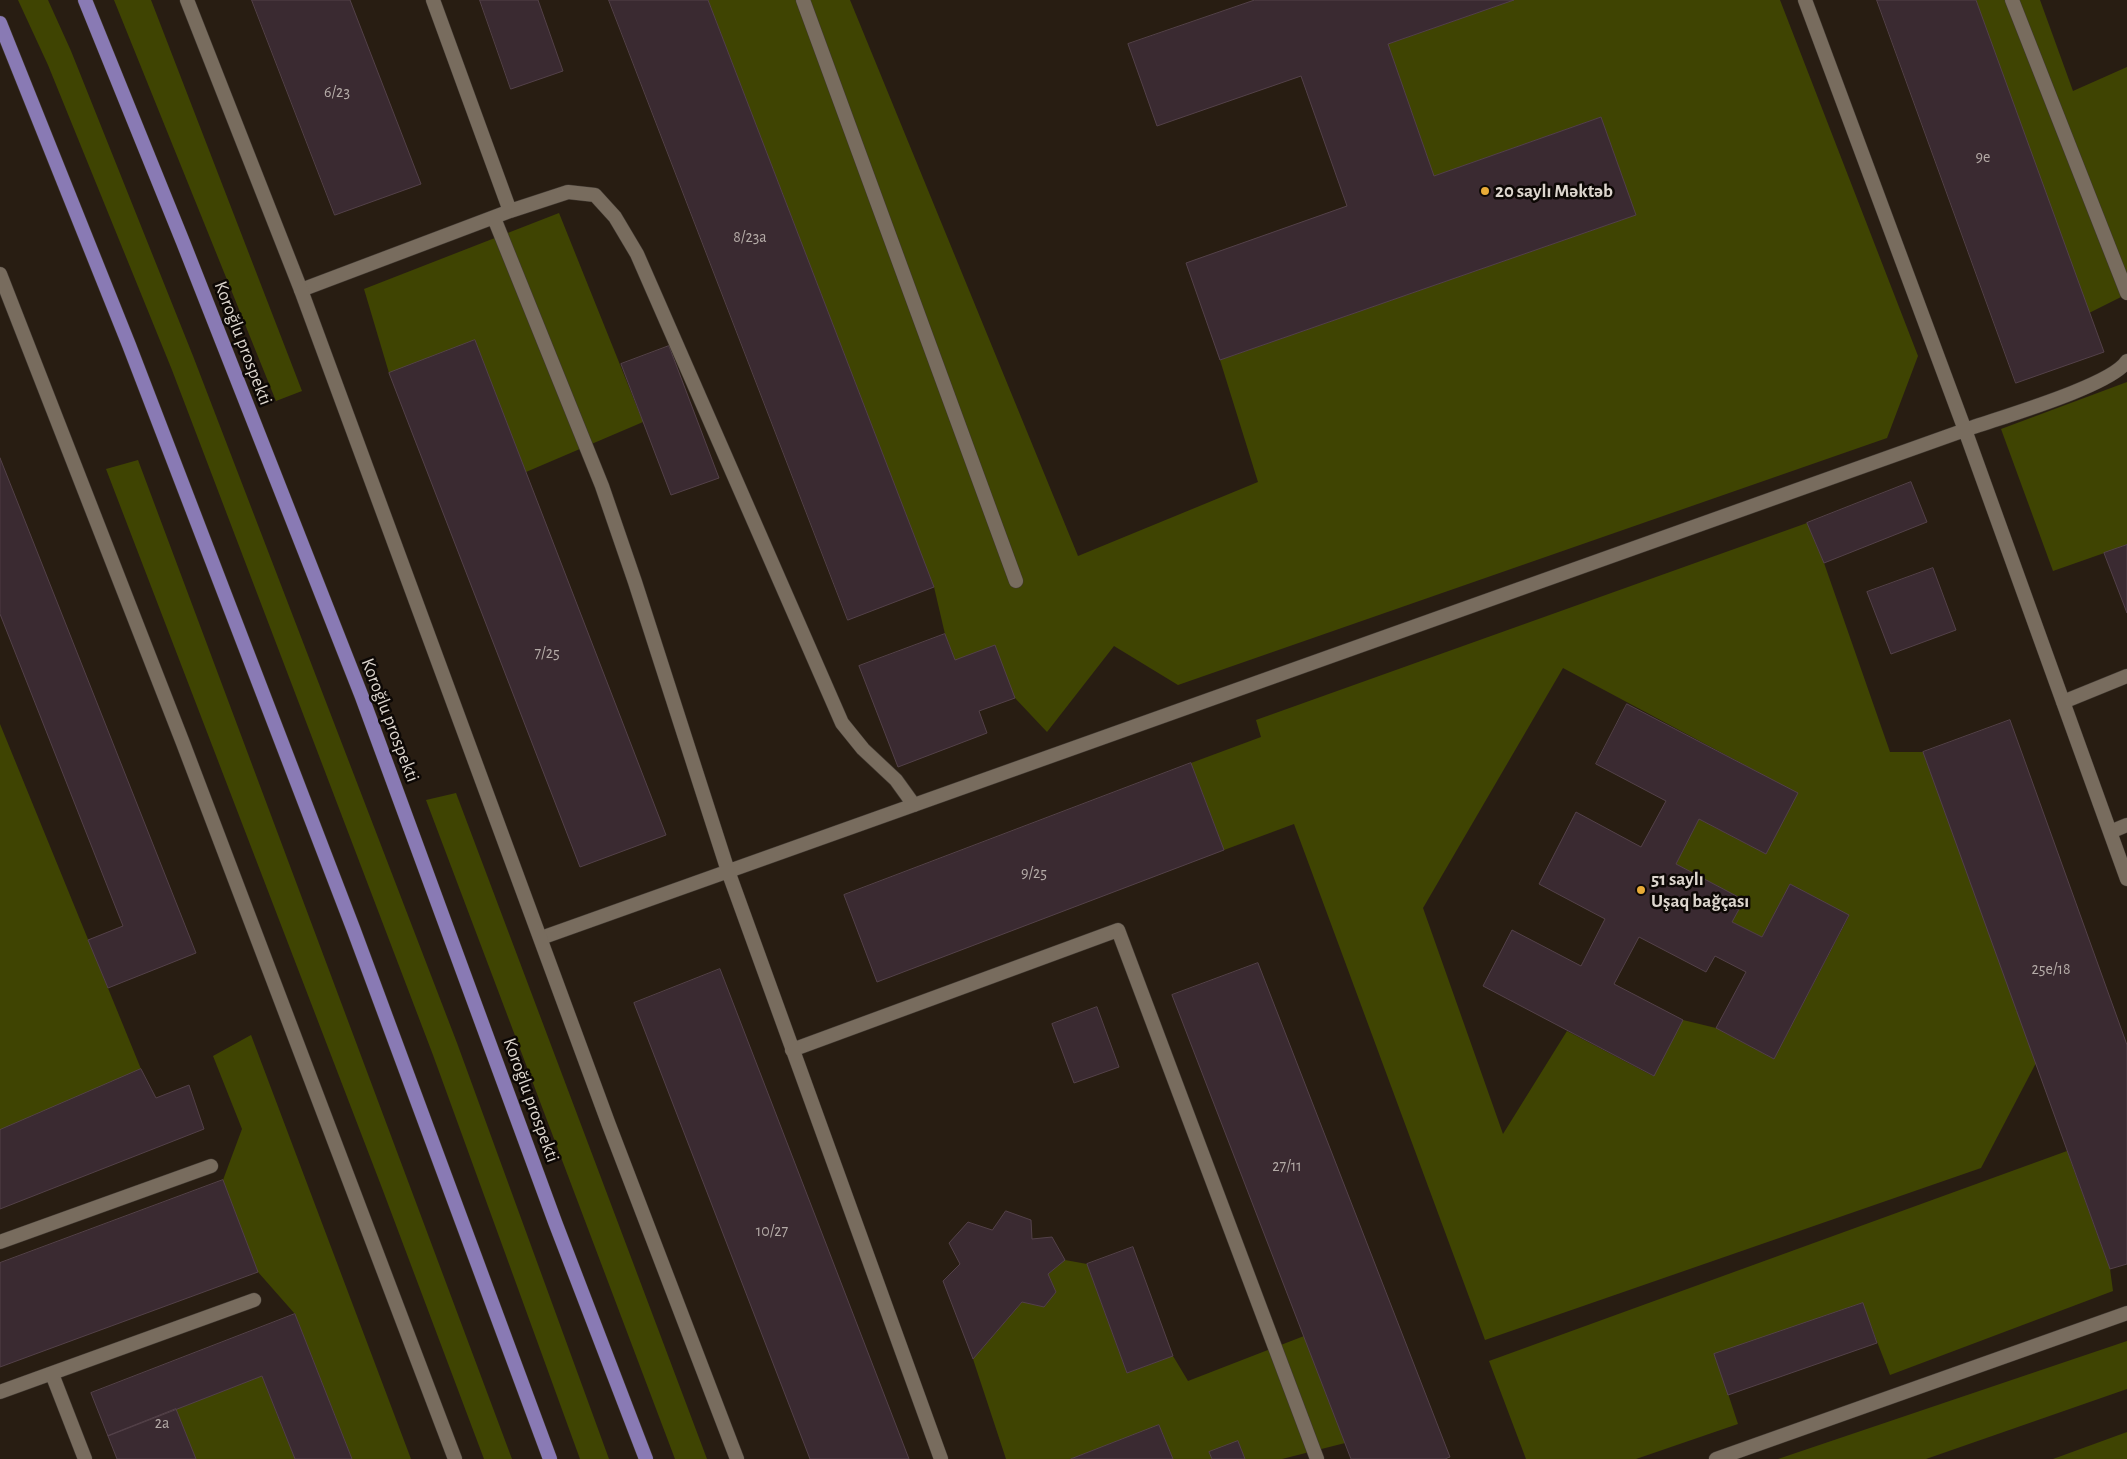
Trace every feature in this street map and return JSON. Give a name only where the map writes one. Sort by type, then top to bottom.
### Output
[{"type":"main road","name":"Koroğlu prospekti","points":[[85,0],[183,242],[362,697],[559,1231],[646,1459]]},
{"type":"main road","points":[[0,23],[129,345],[353,928],[550,1459]]},
{"type":"street","points":[[187,0],[301,290],[609,1125],[737,1459]]},
{"type":"street","points":[[434,0],[510,211]]},
{"type":"street","points":[[803,0],[1016,581]]},
{"type":"street","points":[[1805,0],[1965,430],[2127,879]]},
{"type":"street","points":[[2012,0],[2127,293]]},
{"type":"street","points":[[301,290],[510,211],[568,192],[596,195],[615,217],[637,254],[842,723],[863,748],[896,780],[914,805]]},
{"type":"street","points":[[494,218],[602,486],[635,582],[728,872],[941,1459]]},
{"type":"street","points":[[0,274],[194,770],[455,1459]]},
{"type":"street","points":[[541,938],[2097,384],[2123,367],[2127,362]]},
{"type":"street","points":[[2063,702],[2127,676]]},
{"type":"street","points":[[2110,832],[2127,825]]},
{"type":"street","points":[[792,1050],[1118,930],[1317,1459]]},
{"type":"street","points":[[0,1242],[211,1166]]},
{"type":"street","points":[[0,1392],[254,1300]]},
{"type":"street","points":[[1716,1459],[2127,1313]]},
{"type":"street","points":[[52,1374],[85,1459]]},
{"type":"green space","points":[[18,0],[48,0],[71,51],[193,356],[457,1043],[609,1459],[580,1459],[433,1055],[172,370],[48,65]]},
{"type":"green space","points":[[114,0],[151,0],[302,391],[276,401]]},
{"type":"green space","points":[[708,0],[850,0],[1078,556],[1258,482],[1220,360],[1636,215],[1601,117],[1434,176],[1388,44],[1514,0],[1780,0],[1918,356],[1887,438],[1178,685],[1114,646],[1047,732],[1015,698],[955,660],[945,634],[934,587]]},
{"type":"green space","points":[[1976,0],[2040,0],[2073,91],[2127,67],[2127,294],[2089,313]]},
{"type":"green space","points":[[559,213],[643,422],[526,472],[475,340],[389,373],[364,289]]},
{"type":"green space","points":[[2127,382],[2127,545],[2053,571],[2001,429]]},
{"type":"green space","points":[[138,460],[512,1459],[484,1459],[106,469]]},
{"type":"green space","points":[[1807,523],[1824,563],[1890,752],[1923,752],[2036,1063],[1981,1168],[1485,1340],[1294,824],[1224,850],[1191,763],[1261,737],[1256,720]],"holes":[[[1563,668],[1797,793],[1766,854],[1699,819],[1676,864],[1744,900],[1732,922],[1762,937],[1790,884],[1849,916],[1774,1059],[1716,1028],[1683,1020],[1653,1076],[1567,1031],[1503,1134],[1423,908]]]},
{"type":"green space","points":[[0,724],[141,1069],[0,1130]]},
{"type":"green space","points":[[456,793],[707,1459],[675,1459],[426,800]]},
{"type":"green space","points":[[251,1035],[411,1459],[352,1459],[295,1314],[258,1272],[223,1180],[242,1129],[213,1056]]},
{"type":"green space","points":[[2067,1151],[2110,1269],[2113,1291],[1890,1375],[1862,1303],[1715,1354],[1738,1424],[1636,1459],[1526,1459],[1489,1361]]},
{"type":"green space","points":[[1065,1260],[1087,1264],[1127,1373],[1173,1356],[1188,1381],[1304,1336],[1345,1443],[1282,1459],[1245,1459],[1238,1441],[1209,1452],[1212,1459],[1173,1459],[1159,1425],[1071,1459],[1006,1459],[973,1359],[1022,1302],[1044,1307],[1056,1292],[1048,1274]]},
{"type":"green space","points":[[2127,1341],[2127,1389],[1926,1459],[1778,1459]]},
{"type":"green space","points":[[262,1376],[295,1459],[196,1459],[176,1409]]},
{"type":"green space","points":[[2127,1432],[2127,1459],[2053,1459]]},
{"type":"building","points":[[252,0],[350,0],[421,184],[335,215]]},
{"type":"building","points":[[480,0],[538,0],[563,71],[511,89]]},
{"type":"building","points":[[609,0],[708,0],[934,587],[848,620]]},
{"type":"building","name":"20 saylı Məktəb","points":[[1255,0],[1514,0],[1388,44],[1434,176],[1601,117],[1636,215],[1220,360],[1186,263],[1347,206],[1301,76],[1157,126],[1128,44]]},
{"type":"building","points":[[1877,0],[1976,0],[2104,352],[2016,383]]},
{"type":"building","points":[[475,340],[666,835],[580,867],[389,373]]},
{"type":"building","points":[[669,346],[719,478],[671,495],[621,364]]},
{"type":"building","points":[[0,458],[196,953],[108,988],[88,940],[123,926],[0,614]]},
{"type":"building","points":[[1911,482],[1927,522],[1824,563],[1807,523]]},
{"type":"building","points":[[2127,545],[2127,613],[2104,553]]},
{"type":"building","points":[[1933,568],[1956,630],[1891,654],[1867,592]]},
{"type":"building","points":[[945,634],[955,660],[995,645],[1015,698],[979,711],[987,733],[898,767],[859,666]]},
{"type":"building","name":"51 saylı Uşaq bağçası","points":[[1627,704],[1798,793],[1766,854],[1699,819],[1676,864],[1744,900],[1732,922],[1762,937],[1790,884],[1849,915],[1774,1059],[1716,1028],[1746,972],[1715,956],[1706,972],[1639,937],[1614,984],[1683,1020],[1654,1076],[1483,986],[1512,930],[1581,966],[1605,919],[1539,884],[1576,812],[1641,847],[1666,801],[1596,764]]},
{"type":"building","points":[[2010,720],[2127,1045],[2127,1264],[2110,1269],[1923,752]]},
{"type":"building","points":[[1191,763],[1224,850],[877,982],[844,895]]},
{"type":"building","points":[[1258,963],[1450,1457],[1445,1459],[1351,1459],[1172,995]]},
{"type":"building","points":[[720,969],[909,1459],[810,1459],[634,1003]]},
{"type":"building","points":[[1097,1007],[1119,1067],[1074,1083],[1052,1024]]},
{"type":"building","points":[[141,1069],[156,1098],[189,1085],[204,1129],[0,1209],[0,1130]]},
{"type":"building","points":[[223,1180],[258,1272],[0,1367],[0,1263]]},
{"type":"building","points":[[1006,1211],[1031,1220],[1032,1239],[1052,1237],[1065,1260],[1048,1274],[1056,1292],[1044,1307],[1022,1302],[973,1359],[943,1281],[960,1264],[949,1243],[968,1222],[992,1230]]},
{"type":"building","points":[[1133,1247],[1173,1356],[1127,1373],[1087,1264]]},
{"type":"building","points":[[1863,1303],[1877,1343],[1728,1395],[1714,1354]]},
{"type":"building","points":[[295,1314],[352,1459],[295,1459],[262,1376],[108,1436],[91,1393]]},
{"type":"building","points":[[176,1409],[196,1459],[117,1459],[108,1436]]},
{"type":"building","points":[[1159,1425],[1173,1459],[1071,1459]]},
{"type":"building","points":[[1238,1441],[1245,1459],[1212,1459],[1209,1452]]},
{"type":"place","name":"20 saylı Məktəb","points":[[1485,191]]},
{"type":"place","name":"51 saylı Uşaq bağçası","points":[[1641,890]]}]
